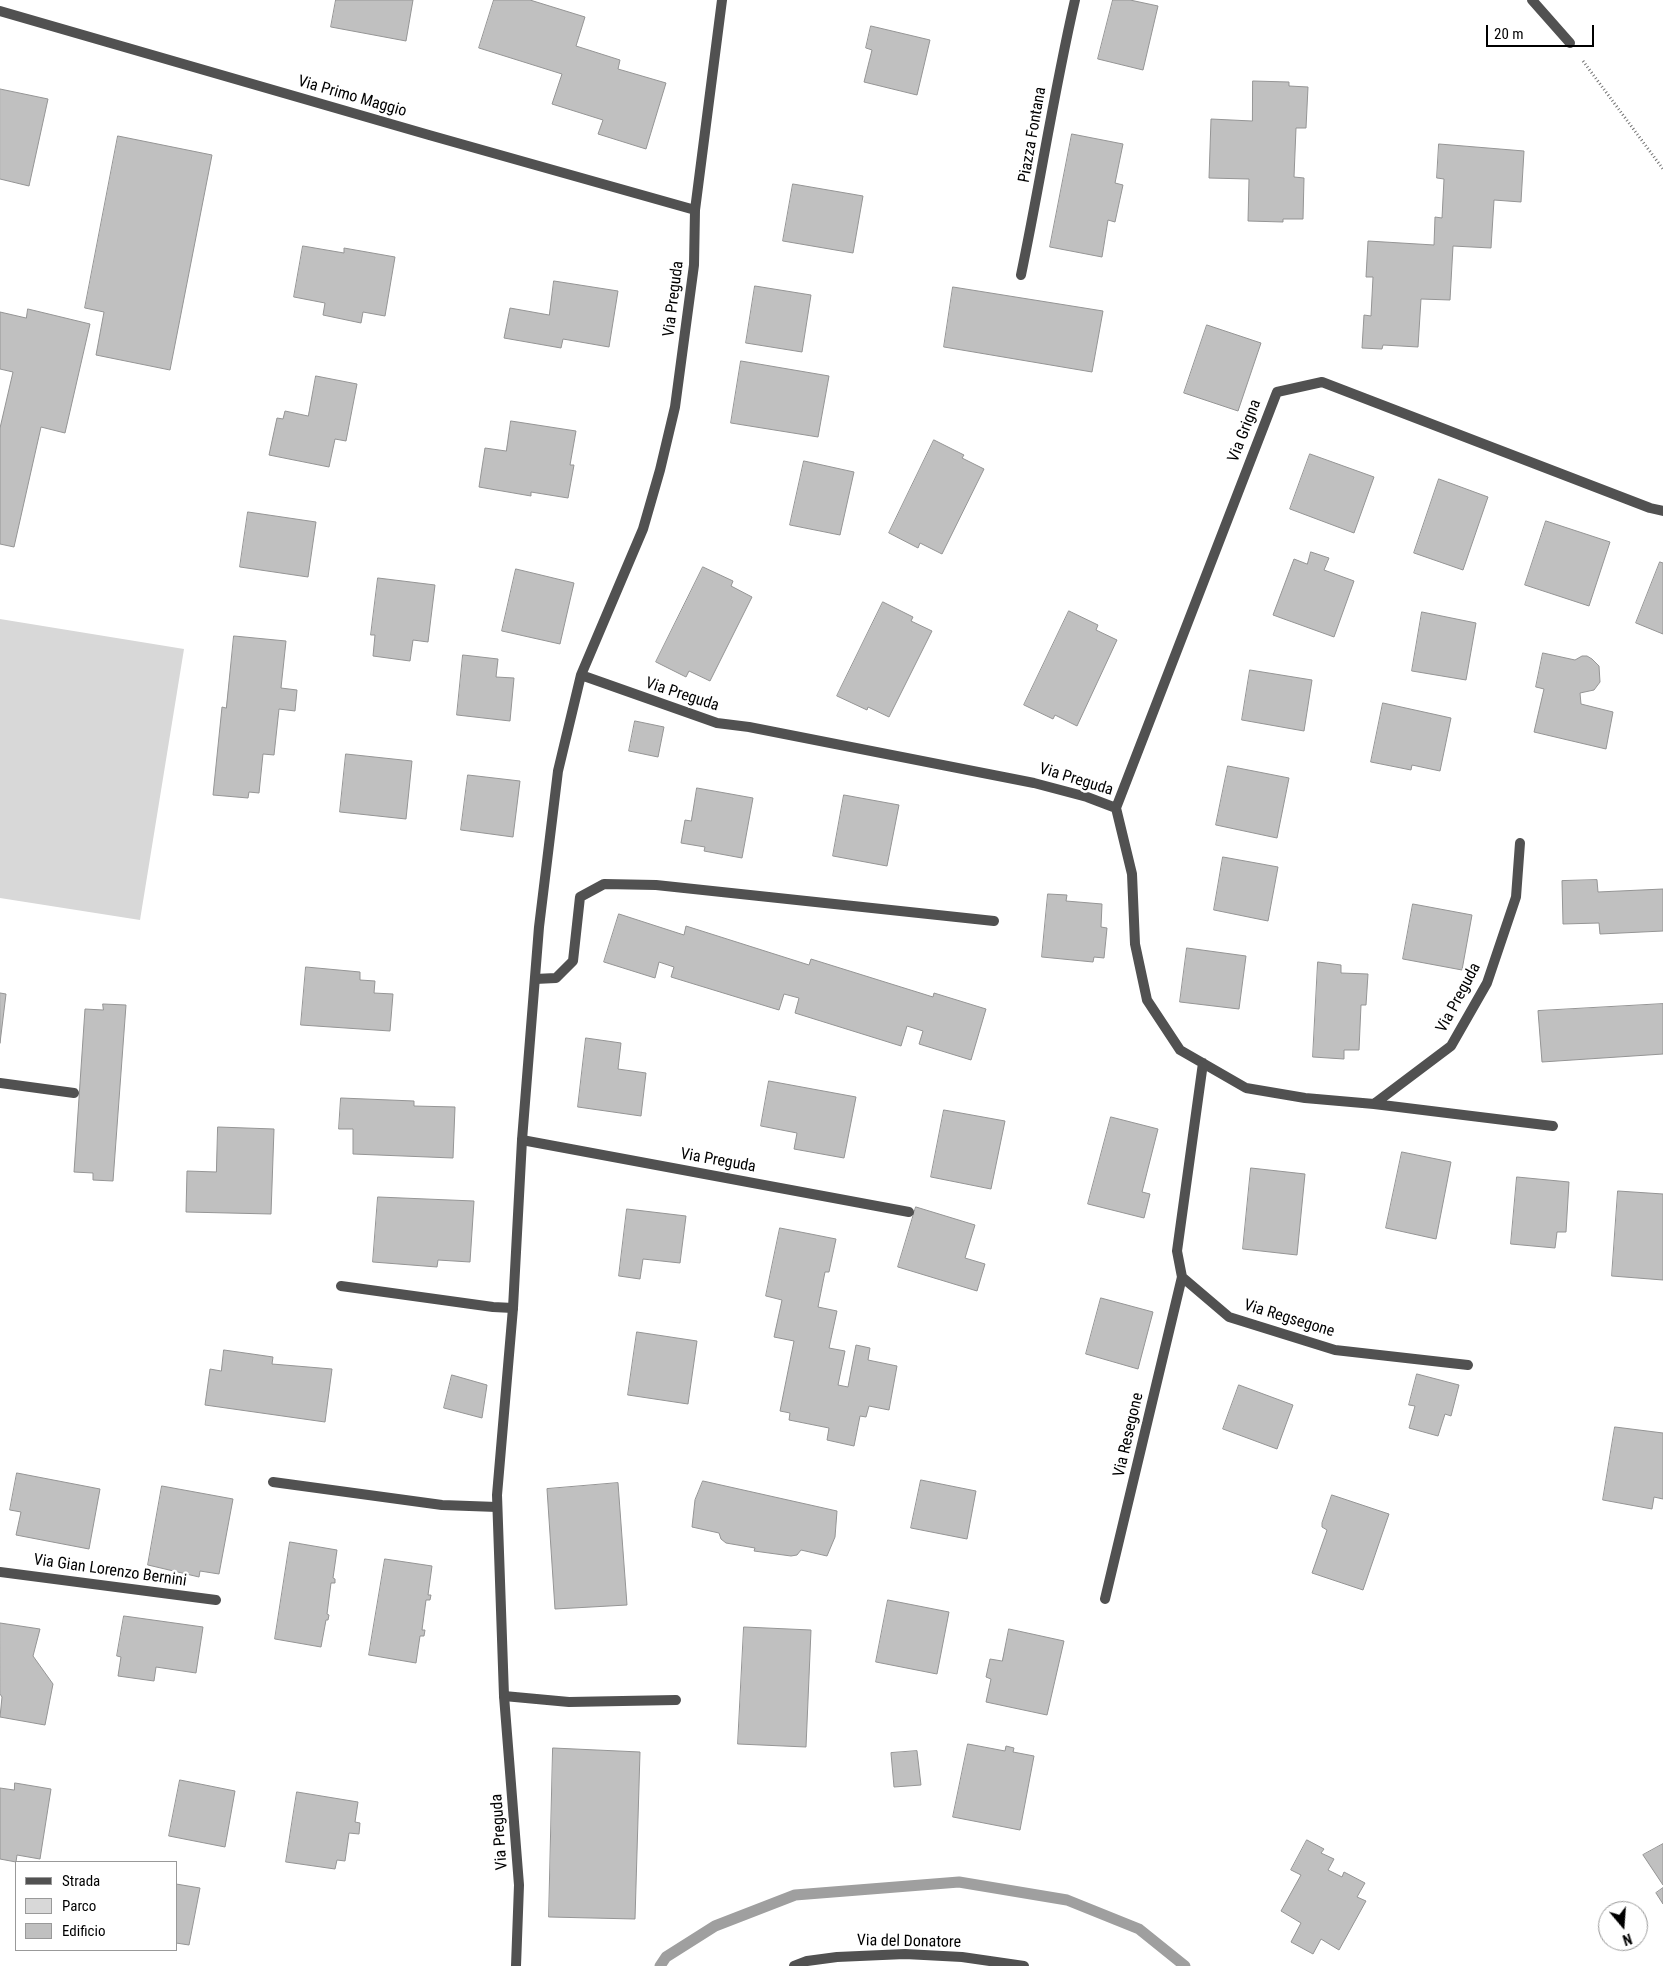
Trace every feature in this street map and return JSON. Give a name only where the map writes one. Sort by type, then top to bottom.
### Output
[{"type":"street","name":"Via Preguda","points":[[516,1966],[519,1885],[504,1696],[497,1507],[522,1140],[539,927],[558,771],[581,675],[643,530],[675,407],[694,265],[696,210],[722,0]]},
{"type":"street","name":"Piazza Fontana","points":[[1021,275],[1075,0]]},
{"type":"street","points":[[1532,0],[1570,42]]},
{"type":"street","name":"Via Primo Maggio","points":[[0,11],[696,210]]},
{"type":"street","name":"Via Grigna","points":[[1116,808],[1277,392],[1322,382],[1650,508],[1663,511]]},
{"type":"street","name":"Via Preguda","points":[[581,675],[717,723],[749,727],[1034,782],[1116,808],[1132,874],[1135,944],[1147,1000],[1180,1050],[1246,1088],[1305,1098],[1374,1104],[1553,1126]]},
{"type":"street","name":"Via Preguda","points":[[1374,1104],[1451,1046],[1487,984],[1516,897],[1520,843]]},
{"type":"street","points":[[535,980],[556,978],[574,960],[580,897],[604,884],[656,885],[994,922]]},
{"type":"street","points":[[1182,1277],[1177,1251],[1203,1063]]},
{"type":"street","points":[[0,1083],[74,1093]]},
{"type":"street","name":"Via Preguda","points":[[522,1140],[909,1212]]},
{"type":"street","name":"Via Regsegone","points":[[1182,1277],[1229,1317],[1335,1350],[1468,1365]]},
{"type":"street","name":"Via Resegone","points":[[1105,1599],[1182,1277]]},
{"type":"street","points":[[340,1286],[512,1308]]},
{"type":"street","points":[[273,1482],[442,1505],[497,1507]]},
{"type":"street","name":"Via Gian Lorenzo Bernini","points":[[0,1572],[216,1600]]},
{"type":"street","points":[[504,1696],[569,1702],[676,1700]]},
{"type":"street","name":"Via del Donatore","points":[[794,1966],[806,1961],[837,1957],[905,1954],[962,1957],[1024,1966]]},
{"type":"path","points":[[1570,42],[1663,169]]},
{"type":"green space","points":[[0,619],[184,649],[140,920],[0,898]]},
{"type":"building","points":[[336,0],[413,0],[406,41],[331,27]]},
{"type":"building","points":[[494,0],[530,0],[585,17],[576,46],[620,60],[618,69],[666,83],[646,149],[598,134],[603,120],[552,104],[562,74],[479,48]]},
{"type":"building","points":[[1113,0],[1130,0],[1158,6],[1143,70],[1098,59]]},
{"type":"building","points":[[871,26],[930,40],[917,95],[864,82],[872,50],[866,48]]},
{"type":"building","points":[[1253,81],[1289,82],[1289,86],[1308,87],[1306,128],[1296,128],[1294,177],[1304,178],[1303,219],[1283,219],[1283,222],[1248,221],[1249,179],[1209,178],[1211,119],[1252,121]]},
{"type":"building","points":[[0,89],[48,99],[29,186],[0,179]]},
{"type":"building","points":[[1072,134],[1123,144],[1115,183],[1123,185],[1115,222],[1108,220],[1102,257],[1050,247]]},
{"type":"building","points":[[118,136],[212,155],[170,370],[96,355],[104,312],[85,308]]},
{"type":"building","points":[[1439,144],[1524,151],[1521,202],[1494,200],[1491,248],[1453,246],[1450,300],[1421,299],[1418,347],[1383,345],[1382,349],[1362,348],[1364,315],[1371,316],[1373,277],[1366,277],[1368,241],[1434,245],[1435,217],[1442,218],[1444,179],[1437,178]]},
{"type":"building","points":[[793,184],[863,196],[853,253],[783,241]]},
{"type":"building","points":[[303,246],[344,253],[344,248],[395,257],[385,316],[363,312],[361,323],[323,315],[325,303],[294,297]]},
{"type":"building","points":[[554,281],[618,291],[609,347],[563,339],[561,348],[504,338],[510,308],[549,315]]},
{"type":"building","points":[[755,286],[811,295],[802,352],[746,343]]},
{"type":"building","points":[[953,287],[1103,311],[1092,372],[944,347]]},
{"type":"building","points":[[28,309],[90,324],[65,433],[41,427],[14,547],[0,544],[0,428],[13,372],[0,369],[0,312],[26,318]]},
{"type":"building","points":[[1207,325],[1261,343],[1238,411],[1184,393]]},
{"type":"building","points":[[741,361],[829,376],[818,437],[731,423]]},
{"type":"building","points":[[316,376],[357,384],[346,441],[335,439],[329,467],[269,455],[277,418],[283,419],[285,411],[308,416]]},
{"type":"building","points":[[511,421],[576,431],[570,465],[574,465],[568,498],[531,492],[531,496],[479,487],[485,448],[506,451]]},
{"type":"building","points":[[934,440],[964,455],[962,458],[984,469],[942,554],[920,543],[918,548],[889,533]]},
{"type":"building","points":[[1310,454],[1374,477],[1354,533],[1290,509]]},
{"type":"building","points":[[804,461],[854,472],[840,535],[790,525]]},
{"type":"building","points":[[1439,479],[1488,497],[1463,570],[1414,553]]},
{"type":"building","points":[[248,512],[316,522],[308,577],[240,567]]},
{"type":"building","points":[[1546,521],[1610,542],[1589,606],[1525,585]]},
{"type":"building","points":[[1311,552],[1329,558],[1324,570],[1354,581],[1334,637],[1273,615],[1294,559],[1307,564]]},
{"type":"building","points":[[1660,562],[1663,563],[1663,634],[1636,623]]},
{"type":"building","points":[[703,567],[733,581],[731,586],[752,597],[710,681],[689,671],[686,677],[656,662]]},
{"type":"building","points":[[516,569],[574,583],[560,644],[502,631]]},
{"type":"building","points":[[378,578],[435,585],[428,642],[413,640],[410,661],[373,656],[375,635],[371,635]]},
{"type":"building","points":[[883,602],[913,617],[911,621],[932,631],[889,717],[868,707],[867,710],[837,696]]},
{"type":"building","points":[[1069,611],[1098,625],[1096,630],[1117,640],[1077,726],[1055,715],[1053,719],[1024,705]]},
{"type":"building","points":[[1422,612],[1476,623],[1466,680],[1412,671]]},
{"type":"building","points":[[234,636],[286,641],[281,688],[297,690],[295,711],[279,709],[274,755],[263,754],[259,793],[249,792],[248,798],[213,795],[222,707],[226,708]]},
{"type":"building","points":[[1543,653],[1575,660],[1582,656],[1587,656],[1599,666],[1600,682],[1594,690],[1580,693],[1581,704],[1613,712],[1606,749],[1534,732],[1544,689],[1536,687]]},
{"type":"building","points":[[463,655],[498,659],[496,677],[514,678],[510,721],[457,715]]},
{"type":"building","points":[[1250,670],[1312,680],[1304,731],[1242,720]]},
{"type":"building","points":[[1383,703],[1451,718],[1440,771],[1412,765],[1411,770],[1371,762]]},
{"type":"building","points":[[635,721],[664,727],[658,757],[629,751]]},
{"type":"building","points":[[346,754],[412,761],[406,819],[340,812]]},
{"type":"building","points":[[1228,766],[1289,778],[1277,838],[1216,825]]},
{"type":"building","points":[[468,775],[520,781],[513,837],[461,830]]},
{"type":"building","points":[[697,788],[753,798],[742,858],[704,851],[705,847],[681,843],[685,820],[691,821]]},
{"type":"building","points":[[844,795],[899,805],[887,866],[833,856]]},
{"type":"building","points":[[1223,857],[1278,867],[1268,921],[1214,910]]},
{"type":"building","points":[[1597,880],[1598,892],[1663,889],[1663,931],[1600,934],[1599,923],[1563,924],[1562,881]]},
{"type":"building","points":[[1048,894],[1067,895],[1066,901],[1102,904],[1101,927],[1107,928],[1104,958],[1094,957],[1093,962],[1042,957]]},
{"type":"building","points":[[1413,904],[1472,915],[1462,970],[1403,959]]},
{"type":"building","points":[[619,914],[684,935],[686,926],[809,965],[811,959],[933,997],[934,993],[986,1009],[971,1060],[919,1044],[923,1031],[907,1026],[901,1046],[795,1013],[799,998],[784,994],[779,1010],[671,977],[674,967],[659,962],[655,978],[604,962]]},
{"type":"building","points":[[1187,948],[1246,956],[1239,1009],[1180,1002]]},
{"type":"building","points":[[1318,962],[1341,965],[1341,973],[1368,974],[1366,1005],[1361,1005],[1359,1050],[1344,1050],[1344,1059],[1313,1057]]},
{"type":"building","points":[[306,967],[360,972],[360,980],[375,981],[374,993],[393,994],[390,1031],[301,1025]]},
{"type":"building","points":[[0,993],[6,994],[0,1043]]},
{"type":"building","points":[[103,1004],[126,1005],[113,1181],[93,1180],[93,1173],[74,1172],[85,1009],[103,1010]]},
{"type":"building","points":[[1663,1004],[1663,1054],[1542,1062],[1538,1011]]},
{"type":"building","points":[[586,1038],[621,1043],[618,1069],[646,1073],[641,1116],[578,1107]]},
{"type":"building","points":[[769,1081],[856,1097],[844,1158],[794,1149],[797,1133],[761,1126]]},
{"type":"building","points":[[341,1098],[414,1101],[414,1106],[455,1107],[453,1158],[353,1154],[353,1129],[339,1129]]},
{"type":"building","points":[[944,1110],[1005,1121],[991,1189],[931,1177]]},
{"type":"building","points":[[1111,1117],[1158,1129],[1142,1192],[1150,1194],[1144,1218],[1088,1204]]},
{"type":"building","points":[[218,1127],[274,1129],[271,1214],[186,1212],[187,1171],[216,1172]]},
{"type":"building","points":[[1402,1152],[1451,1162],[1436,1239],[1386,1228]]},
{"type":"building","points":[[1251,1168],[1305,1174],[1297,1255],[1243,1249]]},
{"type":"building","points":[[1517,1177],[1569,1182],[1566,1232],[1557,1232],[1555,1248],[1511,1244]]},
{"type":"building","points":[[1618,1191],[1663,1194],[1663,1280],[1612,1276]]},
{"type":"building","points":[[378,1197],[474,1201],[470,1262],[438,1260],[437,1267],[373,1262]]},
{"type":"building","points":[[916,1207],[975,1225],[965,1258],[985,1264],[977,1291],[898,1267]]},
{"type":"building","points":[[627,1209],[686,1216],[680,1263],[643,1259],[640,1279],[619,1276]]},
{"type":"building","points":[[780,1228],[836,1239],[829,1272],[825,1272],[818,1307],[837,1311],[829,1348],[845,1351],[838,1385],[848,1387],[856,1345],[870,1348],[868,1360],[897,1366],[889,1410],[869,1406],[866,1417],[860,1416],[854,1446],[827,1440],[829,1428],[789,1420],[790,1413],[780,1411],[794,1341],[774,1337],[782,1300],[766,1296]]},
{"type":"building","points":[[1101,1298],[1153,1312],[1138,1369],[1086,1354]]},
{"type":"building","points":[[637,1332],[697,1341],[688,1404],[628,1395]]},
{"type":"building","points":[[224,1350],[273,1357],[272,1364],[332,1369],[325,1422],[205,1405],[210,1369],[221,1371]]},
{"type":"building","points":[[1417,1374],[1459,1385],[1451,1416],[1445,1414],[1438,1436],[1409,1428],[1415,1406],[1409,1405]]},
{"type":"building","points":[[452,1375],[487,1385],[482,1418],[444,1408]]},
{"type":"building","points":[[1239,1385],[1293,1405],[1277,1449],[1223,1429]]},
{"type":"building","points":[[1615,1427],[1663,1433],[1663,1499],[1654,1497],[1652,1509],[1603,1500]]},
{"type":"building","points":[[17,1473],[100,1489],[89,1549],[16,1535],[21,1512],[10,1510]]},
{"type":"building","points":[[921,1480],[976,1491],[967,1539],[911,1528]]},
{"type":"building","points":[[703,1481],[837,1511],[835,1537],[827,1556],[801,1550],[797,1555],[791,1556],[754,1551],[755,1548],[726,1543],[721,1539],[719,1533],[692,1527],[695,1500]]},
{"type":"building","points":[[618,1483],[627,1605],[555,1609],[547,1489]]},
{"type":"building","points":[[162,1486],[233,1499],[219,1574],[200,1571],[199,1577],[148,1565]]},
{"type":"building","points":[[1332,1495],[1389,1514],[1363,1590],[1312,1573],[1327,1530],[1322,1527],[1322,1523]]},
{"type":"building","points":[[290,1542],[337,1550],[333,1578],[335,1583],[331,1583],[327,1614],[329,1615],[328,1620],[326,1620],[321,1647],[275,1639]]},
{"type":"building","points":[[385,1559],[432,1566],[428,1595],[431,1595],[430,1600],[426,1600],[422,1630],[425,1630],[424,1636],[420,1636],[416,1663],[369,1655]]},
{"type":"building","points":[[888,1600],[949,1612],[937,1674],[876,1662]]},
{"type":"building","points":[[124,1616],[203,1627],[196,1673],[156,1667],[154,1681],[118,1676],[121,1657],[117,1656]]},
{"type":"building","points":[[0,1623],[40,1629],[33,1656],[53,1684],[45,1725],[0,1717],[2,1697],[0,1694]]},
{"type":"building","points":[[744,1627],[811,1630],[806,1747],[738,1744]]},
{"type":"building","points":[[1009,1629],[1064,1641],[1047,1715],[986,1702],[991,1679],[986,1677],[990,1659],[1002,1661]]},
{"type":"building","points":[[968,1744],[1005,1751],[1006,1746],[1014,1748],[1013,1752],[1034,1756],[1020,1830],[953,1817]]},
{"type":"building","points":[[553,1748],[640,1752],[635,1919],[549,1917]]},
{"type":"building","points":[[917,1751],[921,1785],[894,1787],[891,1753]]},
{"type":"building","points":[[180,1780],[235,1791],[225,1847],[169,1836]]},
{"type":"building","points":[[15,1783],[51,1789],[40,1859],[17,1855],[15,1862],[0,1859],[0,1788],[14,1790]]},
{"type":"building","points":[[297,1792],[358,1802],[355,1822],[360,1823],[359,1834],[349,1833],[345,1861],[337,1860],[335,1869],[286,1862]]},
{"type":"building","points":[[1307,1840],[1324,1849],[1321,1853],[1334,1859],[1328,1870],[1342,1877],[1344,1872],[1365,1883],[1357,1897],[1366,1901],[1339,1950],[1321,1939],[1313,1954],[1291,1942],[1301,1923],[1281,1911],[1301,1875],[1291,1870]]},
{"type":"building","points":[[1663,1844],[1663,1885],[1643,1855]]},
{"type":"building","points":[[178,1884],[200,1888],[189,1945],[178,1943]]},
{"type":"building","points":[[1663,1888],[1663,1904],[1656,1893]]},
{"type":"waterway","points":[[660,1966],[666,1957],[715,1926],[795,1895],[959,1882],[1067,1900],[1139,1929],[1185,1966]]}]
